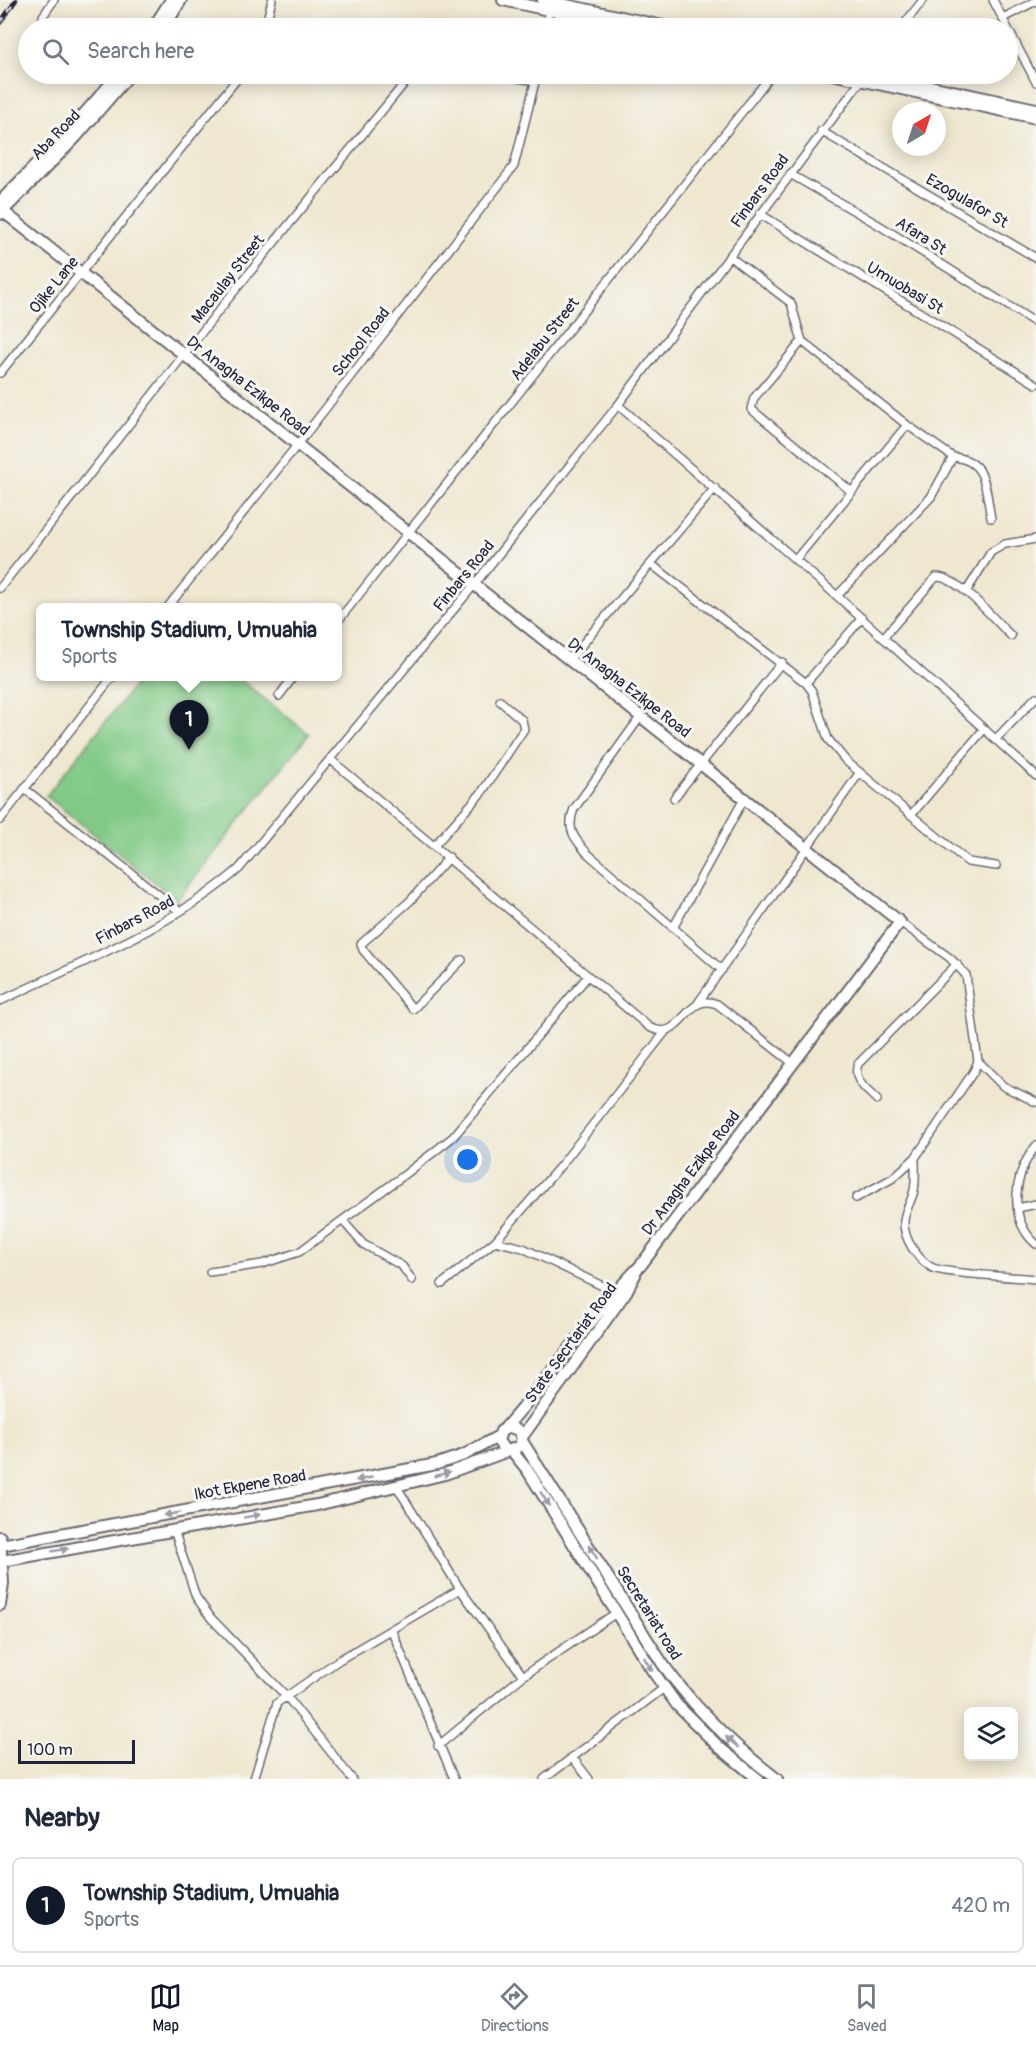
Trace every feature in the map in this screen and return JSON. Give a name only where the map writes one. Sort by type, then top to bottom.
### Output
[{"type":"street","points":[[43,16],[54,0]]},
{"type":"street","points":[[159,18],[171,0]]},
{"type":"street","points":[[170,18],[181,0]]},
{"type":"street","points":[[268,18],[272,0]]},
{"type":"street","points":[[503,0],[585,18]]},
{"type":"street","points":[[543,0],[626,18]]},
{"type":"street","points":[[909,18],[923,0]]},
{"type":"street","points":[[993,0],[1003,18],[1036,1]]},
{"type":"street","points":[[548,18],[549,10]]},
{"type":"street","points":[[1018,47],[1036,82]]},
{"type":"street","name":"Aba Road","points":[[1,209],[110,84]]},
{"type":"street","name":"Aba Road","points":[[1,209],[76,137],[121,84]]},
{"type":"street","name":"Ojike Lane","points":[[0,373],[233,84]]},
{"type":"street","name":"Macaulay Street","points":[[0,588],[404,84]]},
{"type":"street","name":"School Road","points":[[171,603],[514,166],[535,84]]},
{"type":"street","name":"Adelabu Street","points":[[342,616],[764,84]]},
{"type":"street","name":"Finbars Road","points":[[0,1001],[124,943],[207,896],[239,869],[474,585],[618,405],[858,84]]},
{"type":"street","points":[[893,84],[1036,118]]},
{"type":"street","points":[[920,84],[1036,109]]},
{"type":"street","name":"Ezogulafor St","points":[[821,131],[1036,258]]},
{"type":"street","name":"Afara St","points":[[790,174],[877,224],[1036,323]]},
{"type":"street","name":"Dr Anagha Ezikpe Road","points":[[1,209],[900,922],[641,1265]]},
{"type":"street","name":"Umuobasi St","points":[[760,214],[1036,384]]},
{"type":"street","points":[[729,256],[791,303],[802,341],[907,425],[953,457],[969,458],[977,465],[983,477],[991,518]]},
{"type":"street","points":[[802,341],[754,398],[751,409],[852,492]]},
{"type":"street","points":[[618,405],[862,618],[1036,776]]},
{"type":"street","points":[[796,560],[907,425]]},
{"type":"street","points":[[837,596],[931,497],[953,457]]},
{"type":"street","points":[[569,660],[715,488]]},
{"type":"street","points":[[966,592],[996,547],[1036,539]]},
{"type":"street","points":[[651,564],[782,662],[806,683],[812,691],[828,739],[860,772],[968,862],[996,866]]},
{"type":"street","points":[[883,638],[936,577],[942,577],[966,592],[1011,636]]},
{"type":"street","points":[[806,683],[862,618]]},
{"type":"street","points":[[674,798],[782,662]]},
{"type":"street","points":[[0,820],[109,681]]},
{"type":"street","points":[[279,696],[290,681]]},
{"type":"street","points":[[995,740],[1036,697]]},
{"type":"street","points":[[435,845],[482,792],[524,729],[522,720],[500,701]]},
{"type":"street","points":[[641,716],[574,809],[569,821],[570,832],[587,853],[722,970]]},
{"type":"street","points":[[911,815],[984,729]]},
{"type":"street","points":[[330,759],[435,845],[587,977],[649,1027],[665,1032]]},
{"type":"street","points":[[442,1284],[495,1240],[562,1164],[665,1032],[671,1030],[706,998],[722,970],[860,772]]},
{"type":"street","points":[[25,789],[178,911]]},
{"type":"street","points":[[673,928],[744,797]]},
{"type":"street","points":[[448,857],[410,901],[361,944],[363,950],[413,1009],[462,960]]},
{"type":"street","points":[[856,1198],[893,1178],[915,1158],[974,1071],[978,1061],[966,975],[957,964],[900,922]]},
{"type":"street","points":[[877,1100],[857,1080],[855,1071],[858,1064],[957,964]]},
{"type":"street","points":[[210,1272],[262,1264],[298,1252],[343,1221],[453,1137],[587,977]]},
{"type":"street","points":[[706,998],[717,1004],[794,1064]]},
{"type":"street","points":[[978,1061],[1004,1086],[1036,1102]]},
{"type":"street","points":[[1036,1146],[1027,1158],[1018,1182],[1018,1208],[1027,1233],[1036,1244]]},
{"type":"street","points":[[915,1158],[914,1192],[904,1220],[905,1234],[915,1252],[930,1267],[944,1272],[957,1271],[1036,1280]]},
{"type":"street","points":[[1018,1208],[1036,1204]]},
{"type":"street","points":[[343,1221],[363,1244],[402,1266],[412,1280]]},
{"type":"street","points":[[495,1240],[523,1248],[615,1292]]},
{"type":"street","name":"Ikot Ekpene Road","points":[[0,1541],[426,1466],[464,1455],[502,1432],[543,1385],[615,1292],[641,1265]]},
{"type":"street","name":"State Secrtariat Road","points":[[522,1439],[626,1292],[641,1265]]},
{"type":"street","points":[[2,1561],[317,1504],[396,1487],[472,1466],[510,1451],[520,1446],[522,1439],[518,1430],[502,1432],[500,1446],[510,1451],[528,1471],[664,1688],[697,1727],[758,1779]]},
{"type":"street","name":"Secretariat road","points":[[522,1439],[662,1663],[687,1698],[729,1740],[777,1779]]},
{"type":"street","points":[[396,1487],[460,1590],[523,1676]]},
{"type":"street","points":[[174,1530],[196,1597],[211,1618],[287,1697],[352,1779]]},
{"type":"street","points":[[0,1541],[3,1583],[0,1605]]},
{"type":"street","points":[[254,1779],[277,1703],[339,1660],[460,1590]]},
{"type":"street","points":[[438,1746],[523,1676],[616,1612]]},
{"type":"street","points":[[392,1631],[438,1746],[454,1779]]},
{"type":"street","points":[[544,1779],[664,1688]]},
{"type":"street","points":[[573,1757],[589,1779]]},
{"type":"green space","points":[[138,681],[242,681],[309,734],[177,900],[46,796]]},
{"type":"railway","points":[[0,23],[16,0]]},
{"type":"place","name":"Township Stadium, Umuahia","points":[[189,750]]}]
